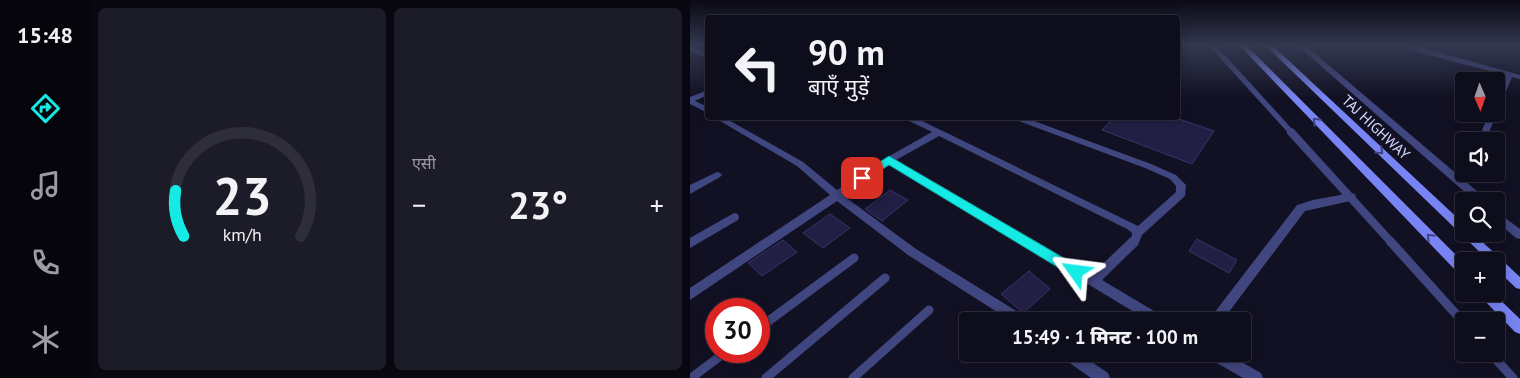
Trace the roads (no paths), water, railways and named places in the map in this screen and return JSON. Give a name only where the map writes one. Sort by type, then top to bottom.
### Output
[{"type":"main road","points":[[1259,63],[1455,262]]},
{"type":"main road","name":"TAJ HIGHWAY","points":[[1287,63],[1455,222]]},
{"type":"main road","points":[[1476,242],[1486,252]]},
{"type":"main road","points":[[1505,270],[1520,284]]},
{"type":"main road","points":[[1494,302],[1520,328]]},
{"type":"street","points":[[1320,63],[1471,192]]},
{"type":"street","points":[[1467,63],[1520,77]]},
{"type":"street","points":[[1505,84],[1509,74]]},
{"type":"street","points":[[690,100],[705,93]]},
{"type":"street","points":[[690,100],[705,109]]},
{"type":"street","points":[[723,120],[800,164],[836,195],[912,252],[1008,312]]},
{"type":"street","points":[[914,120],[1131,226],[1138,233]]},
{"type":"street","points":[[1024,120],[1148,166],[1173,177],[1180,185],[1181,193],[1138,233],[1134,242],[1093,281]]},
{"type":"street","points":[[1486,130],[1490,122]]},
{"type":"street","points":[[690,294],[889,160],[939,132]]},
{"type":"street","points":[[889,160],[1145,312]]},
{"type":"street","points":[[690,190],[717,175]]},
{"type":"street","points":[[1222,312],[1302,208],[1313,204],[1351,198]]},
{"type":"street","points":[[690,243],[734,217]]},
{"type":"street","points":[[1505,222],[1520,235]]},
{"type":"street","points":[[1080,362],[1103,378]]},
{"type":"street","points":[[1229,362],[1256,378]]},
{"type":"lane","points":[[1228,63],[1455,313]]},
{"type":"lane","points":[[770,320],[854,258]]},
{"type":"lane","points":[[766,378],[885,278]]},
{"type":"lane","points":[[853,378],[928,310]]},
{"type":"lane","points":[[1498,362],[1513,378]]},
{"type":"lane","points":[[691,378],[711,363]]}]
